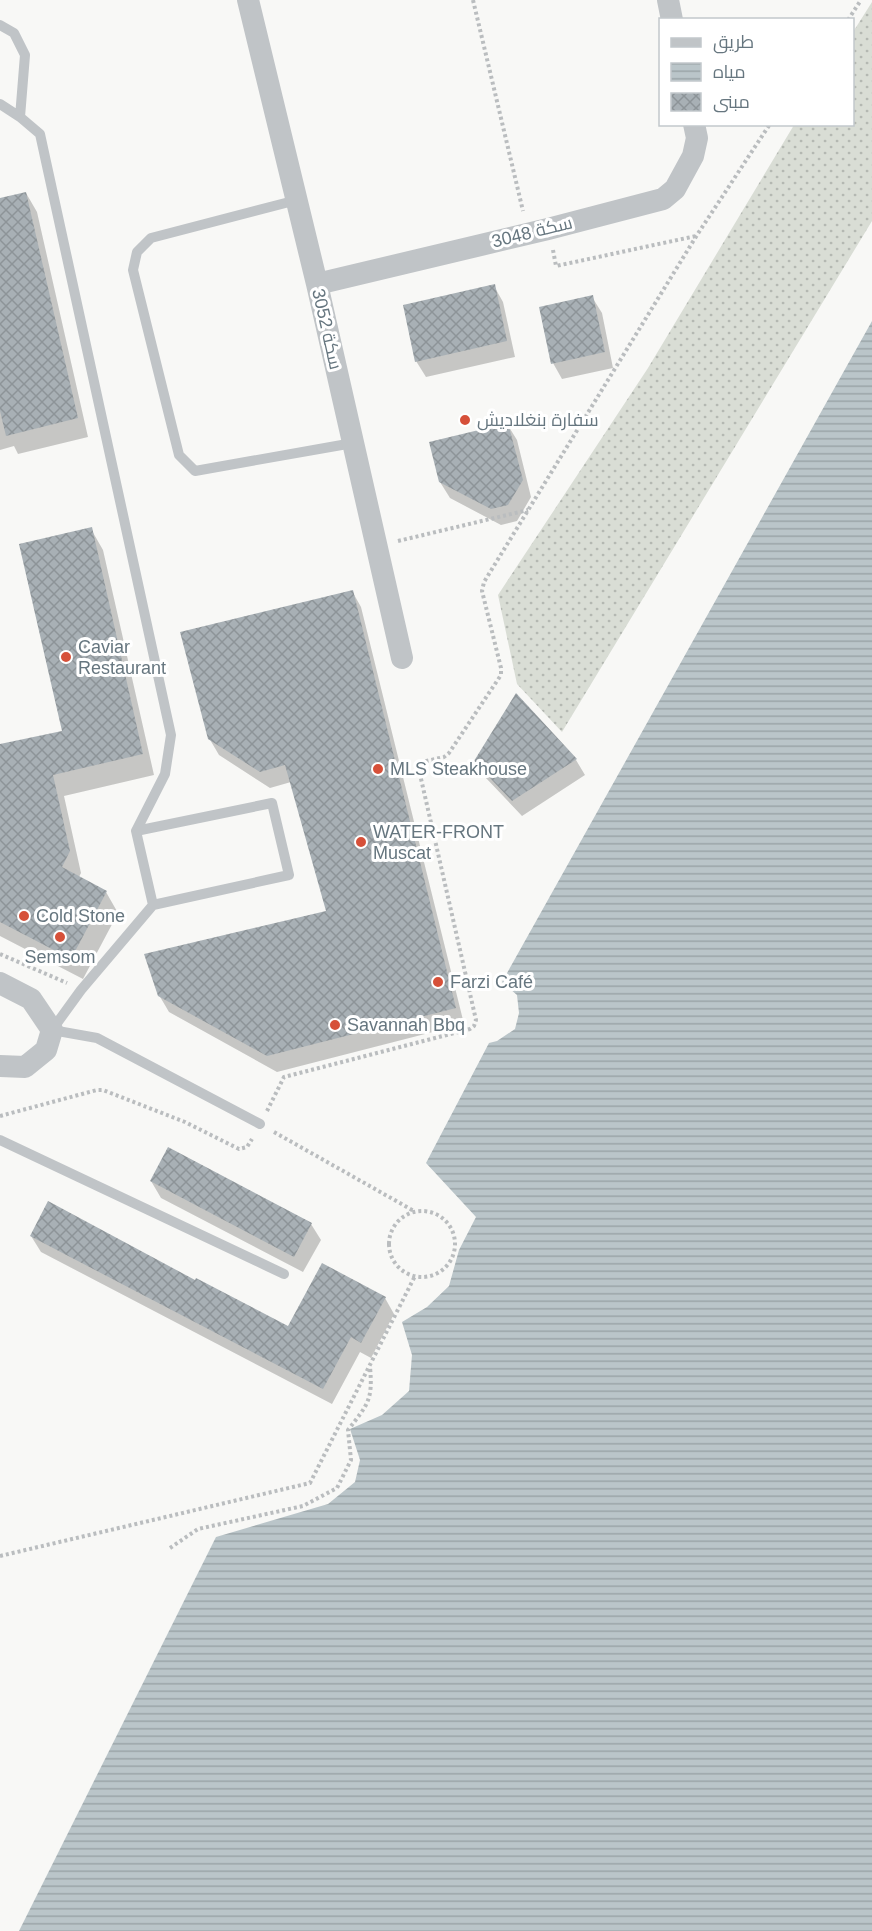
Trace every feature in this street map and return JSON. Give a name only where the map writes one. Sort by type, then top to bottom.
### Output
[{"type":"street","name":"سكة 3052","points":[[248,0],[317,284],[402,658]]},
{"type":"street","points":[[668,0],[672,18]]},
{"type":"street","name":"سكة 3048","points":[[317,284],[663,199],[675,189],[693,156],[697,138],[694,126]]},
{"type":"street","points":[[0,982],[31,999],[52,1030],[46,1050],[25,1067],[0,1066]]},
{"type":"lane","points":[[0,25],[14,33],[25,55],[20,117]]},
{"type":"lane","points":[[0,104],[40,134],[171,735],[165,774],[136,831],[153,905]]},
{"type":"lane","points":[[297,200],[151,238],[136,252],[134,270],[179,455],[195,471],[353,443]]},
{"type":"lane","points":[[136,831],[272,803],[289,875],[153,905],[81,990],[52,1030],[97,1038],[260,1124]]},
{"type":"lane","points":[[0,1140],[284,1274]]},
{"type":"path","points":[[473,0],[522,212],[545,208],[556,266],[697,236]]},
{"type":"path","points":[[849,18],[861,0]]},
{"type":"path","points":[[0,1116],[103,1090],[185,1122],[239,1149],[247,1147],[284,1077],[470,1029],[474,1026],[476,1020],[419,770],[422,762],[444,757],[449,753],[501,675],[482,591],[484,582],[697,236],[769,126]]},
{"type":"path","points":[[376,547],[528,510]]},
{"type":"path","points":[[0,954],[81,990]]},
{"type":"path","points":[[260,1124],[415,1212]]},
{"type":"path","points":[[425,1211],[436,1214],[445,1220],[454,1238],[451,1259],[444,1268],[425,1277],[404,1272],[391,1255],[389,1244],[396,1223],[415,1212],[425,1211]]},
{"type":"path","points":[[0,1556],[310,1483],[415,1276]]},
{"type":"path","points":[[170,1548],[198,1529],[303,1506],[337,1488],[351,1460],[348,1430],[365,1408],[372,1389],[369,1366]]},
{"type":"shaded area","points":[[872,2],[872,221],[562,732],[517,684],[498,595],[648,368],[793,126],[854,126],[854,30]]},
{"type":"water","points":[[872,321],[872,1931],[19,1931],[216,1537],[328,1504],[355,1482],[360,1460],[350,1429],[382,1415],[409,1391],[412,1355],[402,1322],[427,1307],[449,1286],[459,1250],[476,1217],[426,1163],[489,1043],[497,1041],[515,1029],[519,1013],[517,995],[502,982]]},
{"type":"building","points":[[26,192],[78,418],[6,436],[0,411],[0,198]]},
{"type":"building","points":[[495,284],[507,341],[415,362],[403,305]]},
{"type":"building","points":[[593,295],[605,352],[551,364],[539,307]]},
{"type":"building","points":[[508,423],[523,480],[508,505],[491,509],[439,482],[429,442]]},
{"type":"building","points":[[92,527],[143,754],[53,775],[70,851],[62,867],[107,891],[71,959],[0,922],[0,744],[62,731],[19,544]]},
{"type":"building","name":"WATER-FRONT Muscat","points":[[353,590],[456,1008],[267,1056],[158,996],[144,954],[326,911],[285,765],[260,772],[208,739],[180,632]]},
{"type":"building","points":[[516,693],[577,759],[512,801],[474,761]]},
{"type":"building","points":[[168,1147],[312,1223],[294,1257],[150,1181]]},
{"type":"building","points":[[48,1201],[195,1280],[196,1278],[288,1326],[322,1263],[386,1297],[361,1343],[351,1337],[323,1389],[30,1236]]},
{"type":"place","name":"سفارة بنغلاديش","points":[[465,420]]},
{"type":"place","name":"Caviar Restaurant","points":[[66,657]]},
{"type":"place","name":"MLS Steakhouse","points":[[378,769]]},
{"type":"place","name":"WATER-FRONT Muscat","points":[[361,842]]},
{"type":"place","name":"Cold Stone","points":[[24,916]]},
{"type":"place","name":"Semsom","points":[[60,937]]},
{"type":"place","name":"Farzi Café","points":[[438,982]]},
{"type":"place","name":"Savannah Bbq","points":[[335,1025]]}]
